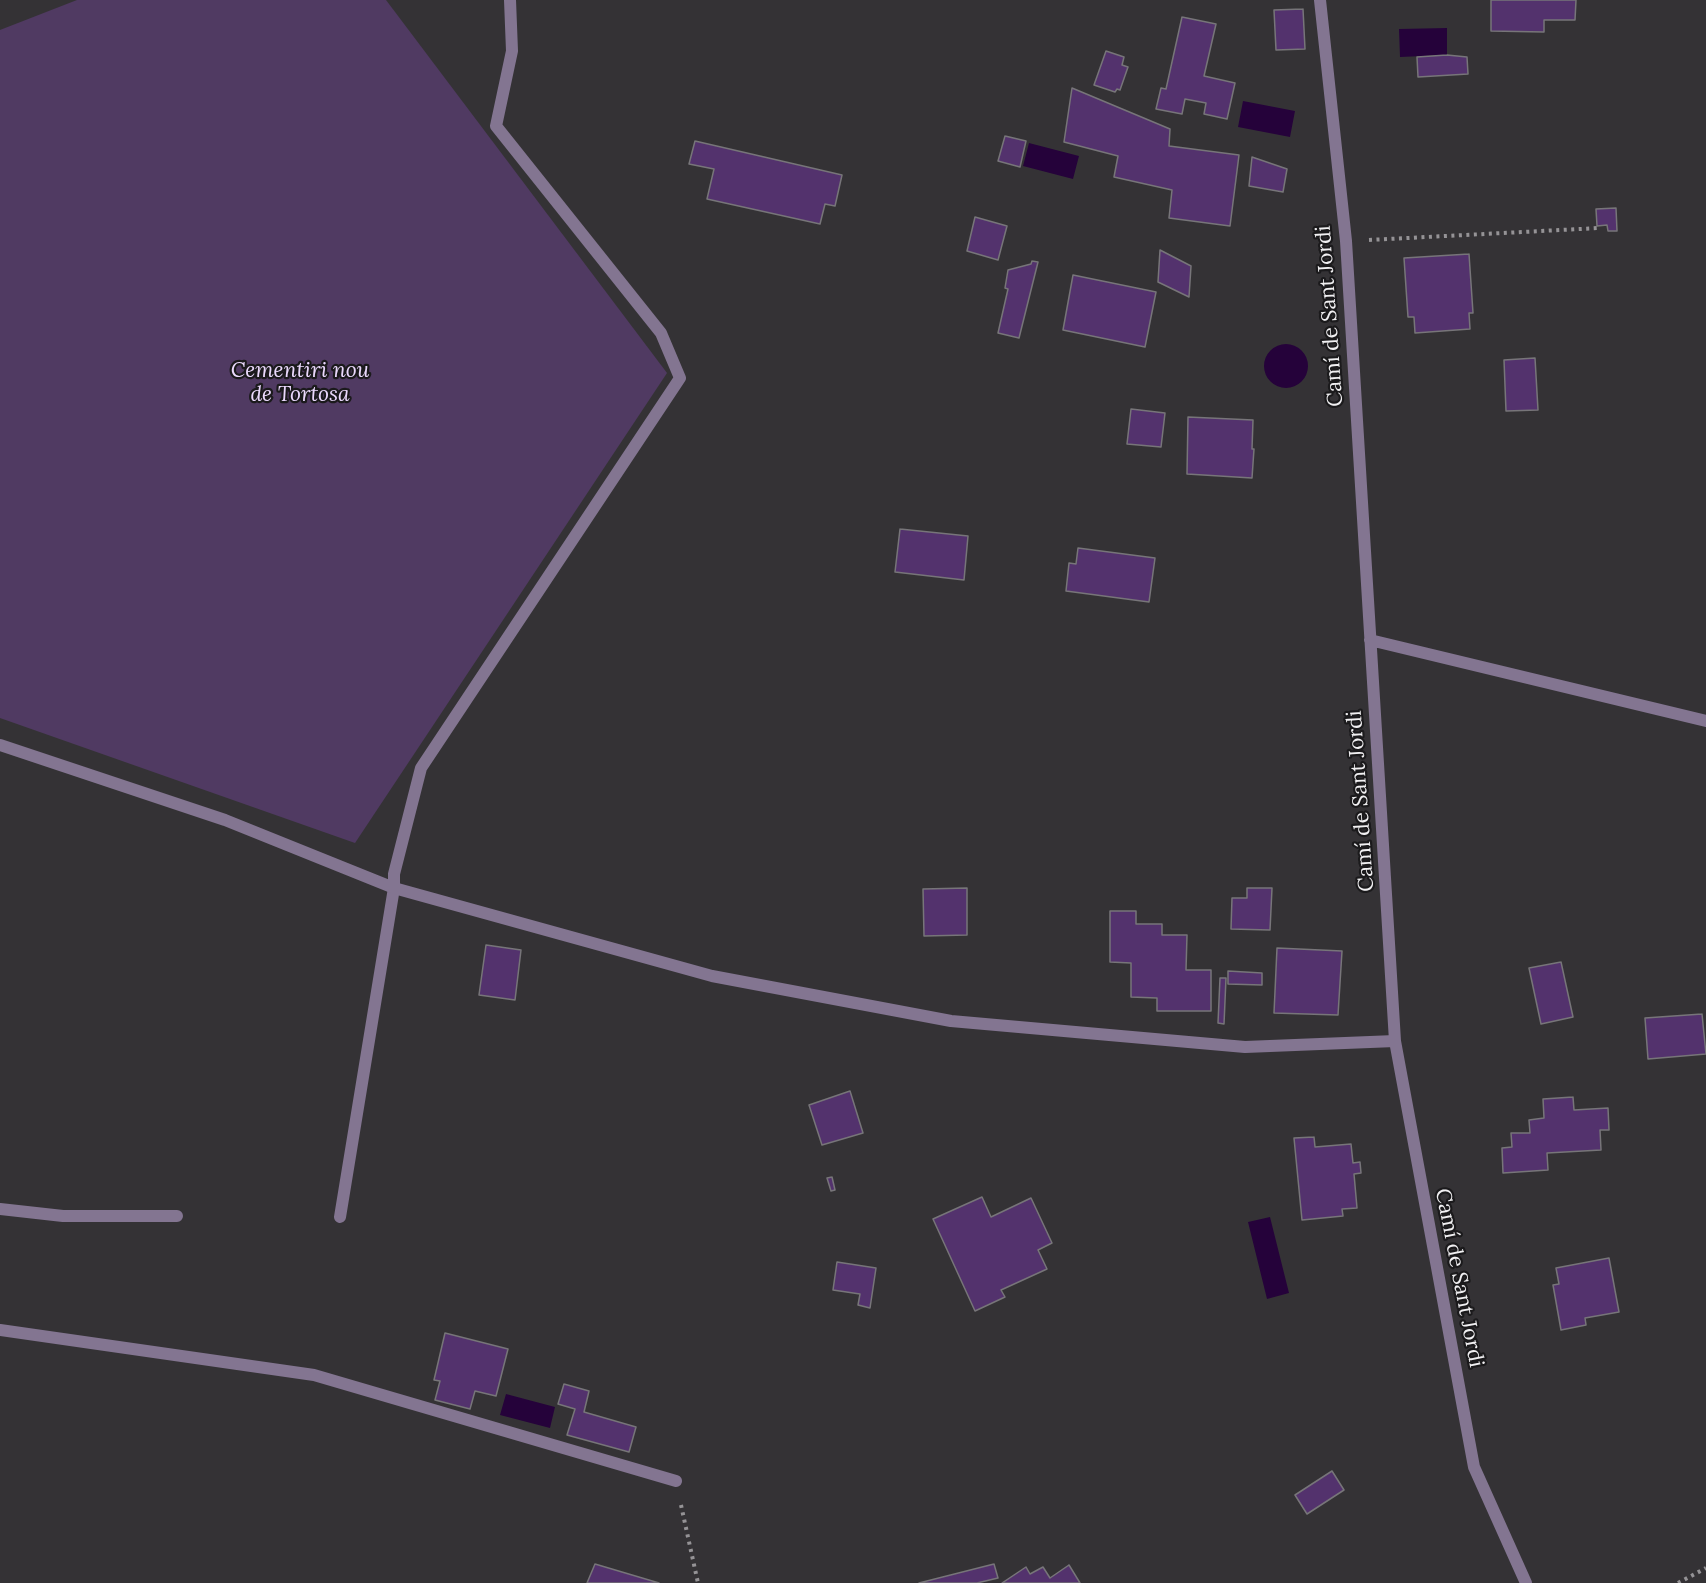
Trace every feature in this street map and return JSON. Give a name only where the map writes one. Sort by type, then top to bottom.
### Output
[{"type":"street","points":[[340,1217],[394,888],[394,874],[421,768],[681,378],[661,333],[496,126],[512,51],[510,0]]},
{"type":"street","name":"Camí de Sant Jordi","points":[[1320,0],[1346,242],[1395,1041],[1474,1467],[1526,1583]]},
{"type":"street","points":[[1370,640],[1706,721]]},
{"type":"street","points":[[0,745],[225,820],[394,888],[712,976],[951,1021],[1245,1047],[1395,1041]]},
{"type":"street","points":[[0,1209],[63,1216],[177,1216]]},
{"type":"street","points":[[0,1330],[314,1375],[676,1481]]},
{"type":"path","points":[[1346,242],[1599,228]]},
{"type":"path","points":[[676,1481],[698,1583]]},
{"type":"path","points":[[1678,1583],[1706,1568]]},
{"type":"green space","name":"Cementiri nou de Tortosa","points":[[77,0],[386,0],[667,373],[355,843],[0,718],[0,30]]},
{"type":"shaded area","points":[[1447,28],[1447,55],[1400,57],[1399,29]]},
{"type":"shaded area","points":[[1243,101],[1295,111],[1290,137],[1238,127]]},
{"type":"shaded area","points":[[1029,143],[1079,156],[1073,179],[1023,166]]},
{"type":"shaded area","points":[[1286,344],[1302,350],[1308,366],[1302,382],[1286,388],[1270,382],[1264,366],[1270,350]]},
{"type":"shaded area","points":[[1270,1217],[1289,1293],[1267,1299],[1248,1222]]},
{"type":"shaded area","points":[[506,1394],[555,1407],[550,1428],[500,1415]]},
{"type":"building","points":[[1491,0],[1576,0],[1575,20],[1544,20],[1544,32],[1491,31]]},
{"type":"building","points":[[1303,9],[1305,49],[1276,50],[1274,10]]},
{"type":"building","points":[[1182,17],[1216,24],[1204,76],[1235,83],[1227,119],[1204,114],[1206,103],[1185,99],[1182,114],[1156,109],[1161,88],[1166,89]]},
{"type":"building","points":[[1106,51],[1124,57],[1122,65],[1128,67],[1120,90],[1117,89],[1115,92],[1094,85]]},
{"type":"building","points":[[1447,55],[1467,57],[1468,74],[1418,77],[1417,57]]},
{"type":"building","points":[[1072,88],[1170,129],[1169,146],[1239,155],[1230,226],[1169,218],[1172,190],[1114,177],[1118,156],[1064,142]]},
{"type":"building","points":[[1005,136],[1026,141],[1020,167],[998,161]]},
{"type":"building","points":[[695,141],[842,175],[835,206],[825,204],[820,224],[707,199],[714,169],[689,164]]},
{"type":"building","points":[[1252,157],[1287,169],[1283,192],[1249,186]]},
{"type":"building","points":[[1616,208],[1617,231],[1608,231],[1607,225],[1597,226],[1596,209]]},
{"type":"building","points":[[975,217],[1007,226],[998,260],[967,251]]},
{"type":"building","points":[[1160,250],[1191,266],[1189,297],[1158,282]]},
{"type":"building","points":[[1469,254],[1473,313],[1469,313],[1470,329],[1415,333],[1414,317],[1408,317],[1404,258]]},
{"type":"building","points":[[1032,261],[1038,262],[1019,338],[998,333],[1008,289],[1005,288],[1008,270],[1031,264]]},
{"type":"building","points":[[1073,275],[1156,292],[1145,347],[1063,330]]},
{"type":"building","points":[[1535,358],[1538,410],[1506,411],[1504,360]]},
{"type":"building","points":[[1131,409],[1165,413],[1161,447],[1127,444]]},
{"type":"building","points":[[1188,417],[1253,420],[1252,478],[1187,474]]},
{"type":"building","points":[[900,529],[968,536],[964,580],[895,572]]},
{"type":"building","points":[[1078,548],[1155,558],[1149,602],[1066,591],[1069,563],[1076,564]]},
{"type":"building","points":[[967,888],[967,935],[924,936],[923,889]]},
{"type":"building","points":[[1247,888],[1272,888],[1270,930],[1231,929],[1232,898],[1247,898]]},
{"type":"building","points":[[1110,911],[1136,911],[1136,924],[1162,924],[1162,935],[1187,935],[1186,970],[1211,970],[1211,1011],[1157,1011],[1157,998],[1131,997],[1131,963],[1110,962]]},
{"type":"building","points":[[486,945],[521,950],[515,1000],[479,995]]},
{"type":"building","points":[[1277,948],[1342,951],[1338,1015],[1274,1013]]},
{"type":"building","points":[[1561,962],[1573,1017],[1541,1024],[1529,968]]},
{"type":"building","points":[[1228,971],[1262,973],[1262,985],[1228,984]]},
{"type":"building","points":[[1220,978],[1226,978],[1224,1024],[1218,1023]]},
{"type":"building","points":[[1702,1014],[1706,1054],[1648,1059],[1645,1018]]},
{"type":"building","points":[[850,1091],[863,1133],[822,1145],[809,1105]]},
{"type":"building","points":[[1573,1097],[1574,1110],[1608,1108],[1609,1130],[1600,1130],[1601,1150],[1547,1153],[1548,1170],[1503,1173],[1502,1148],[1512,1147],[1511,1133],[1530,1133],[1529,1120],[1544,1118],[1543,1099]]},
{"type":"building","points":[[1314,1137],[1315,1147],[1351,1144],[1353,1163],[1360,1162],[1361,1173],[1354,1174],[1357,1208],[1342,1209],[1343,1216],[1302,1220],[1294,1138]]},
{"type":"building","points":[[832,1177],[835,1190],[831,1191],[827,1178]]},
{"type":"building","points":[[982,1197],[991,1217],[1031,1198],[1052,1243],[1038,1250],[1047,1269],[1001,1290],[1005,1297],[975,1311],[933,1219]]},
{"type":"building","points":[[1609,1258],[1619,1312],[1585,1318],[1586,1325],[1561,1330],[1553,1285],[1559,1284],[1556,1268]]},
{"type":"building","points":[[837,1262],[876,1268],[870,1308],[858,1305],[860,1294],[833,1290]]},
{"type":"building","points":[[445,1333],[508,1349],[496,1396],[475,1391],[470,1409],[435,1400],[440,1381],[434,1380]]},
{"type":"building","points":[[564,1384],[589,1391],[584,1412],[636,1427],[629,1452],[567,1435],[575,1409],[558,1404]]},
{"type":"building","points":[[1332,1471],[1344,1490],[1307,1514],[1295,1495]]},
{"type":"building","points":[[595,1564],[659,1583],[587,1583]]},
{"type":"building","points":[[994,1564],[998,1578],[977,1583],[919,1583]]},
{"type":"building","points":[[1069,1565],[1080,1583],[1002,1583],[1026,1567],[1030,1574],[1043,1567],[1050,1578]]}]
